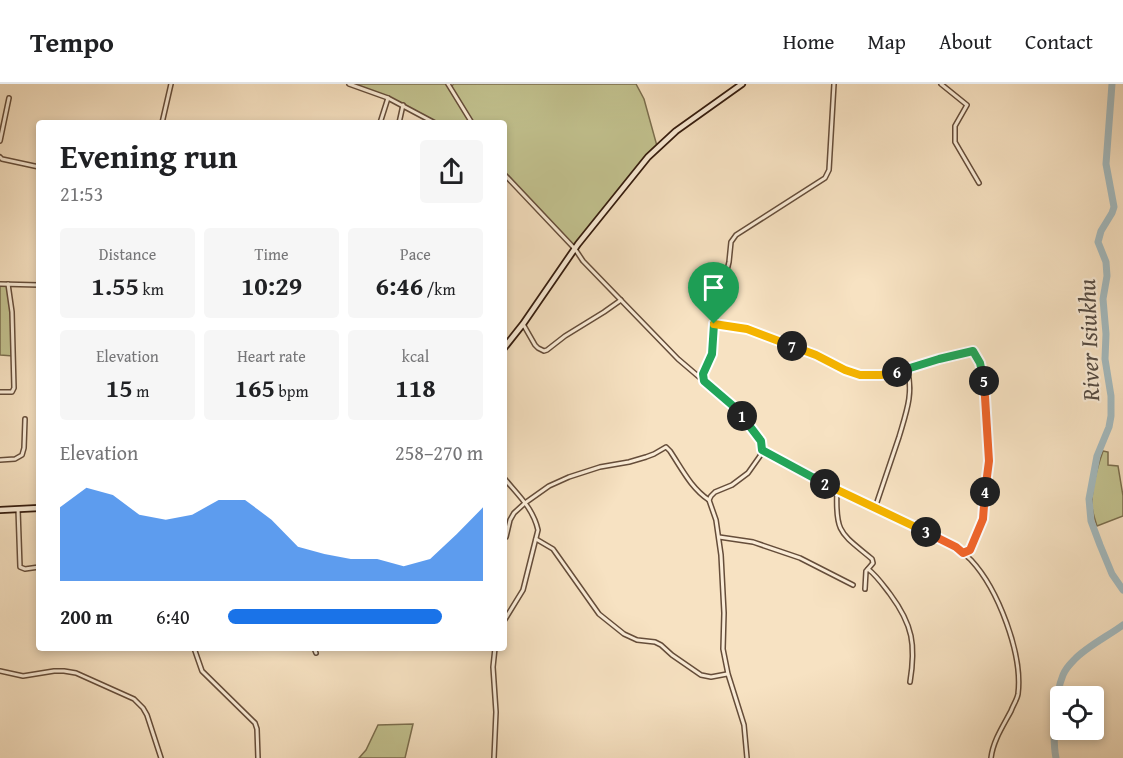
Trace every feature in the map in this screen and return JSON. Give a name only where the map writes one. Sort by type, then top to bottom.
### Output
[{"type":"main road","points":[[507,344],[575,249],[657,147],[742,84]]},
{"type":"main road","points":[[0,510],[36,508]]},
{"type":"street","points":[[163,120],[171,84]]},
{"type":"street","points":[[349,84],[388,98],[430,120]]},
{"type":"street","points":[[448,84],[470,120]]},
{"type":"street","points":[[704,381],[703,374],[712,354],[714,324],[729,262],[732,239],[828,176],[834,84]]},
{"type":"street","points":[[941,84],[967,105],[955,126],[954,142],[979,183]]},
{"type":"street","points":[[0,141],[9,98]]},
{"type":"street","points":[[381,120],[388,98]]},
{"type":"street","points":[[400,120],[403,105]]},
{"type":"street","points":[[0,157],[36,166]]},
{"type":"street","points":[[507,177],[575,249],[583,261],[678,359],[732,405],[761,441],[760,456],[748,473],[715,492],[709,500]]},
{"type":"street","points":[[0,284],[36,285]]},
{"type":"street","points":[[0,392],[10,392],[14,388],[12,312],[8,284]]},
{"type":"street","points":[[523,324],[537,347],[544,351],[621,300]]},
{"type":"street","points":[[714,324],[747,329],[816,355],[860,375],[881,375],[973,351],[984,377],[989,461],[983,519],[972,547],[963,553]]},
{"type":"street","points":[[874,507],[908,409],[910,380],[907,368]]},
{"type":"street","points":[[0,460],[15,459],[22,455],[25,419]]},
{"type":"street","points":[[507,537],[510,520],[514,513],[549,486],[600,467],[646,457],[666,447],[691,483],[709,500],[716,520],[724,613],[723,649],[728,674],[744,725],[747,758]]},
{"type":"street","points":[[762,450],[837,490],[956,547],[976,567],[990,586],[1002,611],[1017,663],[1017,696],[996,741],[991,758]]},
{"type":"street","points":[[507,482],[525,503],[538,530],[523,590],[507,616]]},
{"type":"street","points":[[837,490],[839,528],[847,538],[872,559],[873,563],[866,571],[865,589]]},
{"type":"street","points":[[18,509],[20,567],[25,569],[36,567]]},
{"type":"street","points":[[719,537],[753,542],[800,558],[853,585]]},
{"type":"street","points":[[536,538],[553,549],[599,614],[624,634],[637,640],[661,645],[701,675],[711,677],[728,674]]},
{"type":"street","points":[[868,569],[897,603],[910,628],[913,651],[910,682]]},
{"type":"street","points":[[195,651],[202,671],[255,723],[258,758]]},
{"type":"street","points":[[494,758],[495,651]]},
{"type":"street","points":[[0,671],[23,676],[54,671],[76,673],[134,699],[139,702],[147,715],[161,758]]},
{"type":"green space","points":[[349,84],[448,84],[450,87],[454,84],[636,84],[644,99],[657,146],[575,249],[507,176],[507,120],[433,120],[400,102]]},
{"type":"green space","points":[[0,284],[8,284],[13,356],[0,355]]},
{"type":"green space","points":[[1103,451],[1108,452],[1108,465],[1118,466],[1123,496],[1123,516],[1097,526],[1093,515],[1092,493]]},
{"type":"green space","points":[[413,724],[405,758],[359,758],[366,750],[378,725]]},
{"type":"waterway","name":"River Isiukhu","points":[[1112,84],[1106,164],[1114,207],[1101,231],[1098,242],[1106,262],[1107,276],[1103,299],[1106,334],[1105,359],[1111,396],[1111,416],[1097,456],[1089,499],[1091,521],[1112,574],[1123,590]]},
{"type":"waterway","name":"River Isiukhu","points":[[1056,758],[1055,716],[1060,683],[1064,673],[1072,662],[1085,651],[1123,625]]},
{"type":"route","points":[[714,324],[747,329],[816,355],[860,375],[898,372],[973,351],[984,377],[989,461],[983,519],[970,550],[963,553],[945,541],[837,490],[762,450],[761,441],[747,422],[732,405],[704,381],[703,374],[712,354],[714,324]]}]
